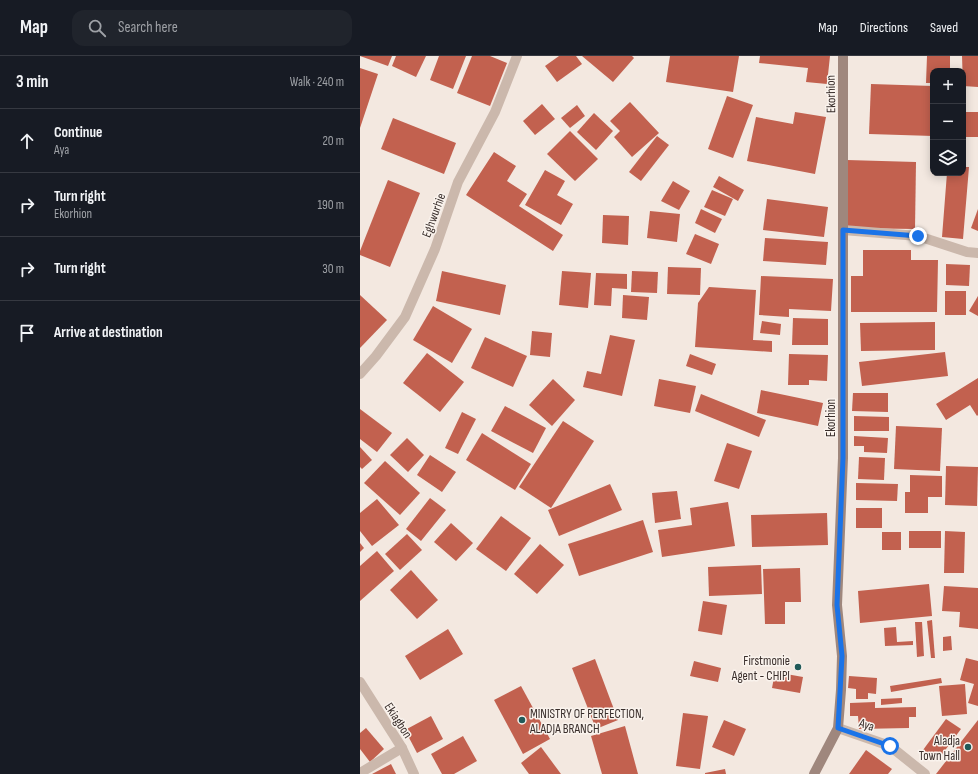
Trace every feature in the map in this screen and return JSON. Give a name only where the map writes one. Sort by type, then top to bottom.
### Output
[{"type":"street","name":"Eghwurhie","points":[[360,374],[376,356],[405,317],[435,249],[458,182],[495,112],[517,56]]},
{"type":"street","name":"Ekorhion","points":[[814,774],[838,728],[842,656],[837,605],[843,458],[843,56]]},
{"type":"street","points":[[843,230],[918,236],[967,252],[978,253]]},
{"type":"street","name":"Ekiagbon","points":[[360,682],[402,748],[414,774]]},
{"type":"street","name":"Aya","points":[[838,728],[890,746],[925,774]]},
{"type":"street","points":[[360,773],[402,748]]},
{"type":"building","points":[[360,56],[392,56],[388,66]]},
{"type":"building","points":[[396,56],[426,56],[416,77],[392,66]]},
{"type":"building","points":[[439,56],[466,56],[453,89],[430,80]]},
{"type":"building","points":[[472,56],[490,56],[507,63],[490,106],[457,93]]},
{"type":"building","points":[[559,56],[576,56],[582,64],[557,82],[545,66]]},
{"type":"building","points":[[582,56],[632,56],[634,58],[613,82]]},
{"type":"building","points":[[670,56],[739,56],[733,92],[666,82]]},
{"type":"building","points":[[760,56],[830,56],[827,84],[806,82],[808,68],[759,63]]},
{"type":"building","points":[[927,56],[950,56],[950,68],[930,68],[930,83],[926,83]]},
{"type":"building","points":[[962,56],[978,56],[978,87],[966,86],[966,68],[962,68]]},
{"type":"building","points":[[360,68],[378,74],[360,128]]},
{"type":"building","points":[[871,84],[930,86],[930,136],[869,134]]},
{"type":"building","points":[[727,96],[753,105],[733,158],[708,149]]},
{"type":"building","points":[[630,102],[659,133],[632,157],[614,137],[620,131],[610,121]]},
{"type":"building","points":[[542,104],[555,119],[535,135],[523,121]]},
{"type":"building","points":[[577,105],[585,116],[570,128],[561,118]]},
{"type":"building","points":[[795,112],[826,117],[815,174],[747,161],[756,117],[793,124]]},
{"type":"building","points":[[966,112],[978,112],[978,137],[966,137]]},
{"type":"building","points":[[594,113],[613,131],[596,150],[577,132]]},
{"type":"building","points":[[393,118],[456,143],[444,174],[381,149]]},
{"type":"building","points":[[570,131],[598,159],[575,181],[547,154]]},
{"type":"building","points":[[657,136],[669,145],[641,181],[629,172]]},
{"type":"building","points":[[494,152],[516,166],[507,181],[527,194],[519,206],[563,235],[553,251],[466,195]]},
{"type":"building","points":[[847,160],[916,162],[915,229],[845,228]]},
{"type":"building","points":[[966,167],[969,167],[963,239],[942,237],[947,176],[966,176]]},
{"type":"building","points":[[545,170],[565,181],[557,195],[573,204],[561,225],[525,205]]},
{"type":"building","points":[[719,176],[744,190],[738,201],[713,187]]},
{"type":"building","points":[[388,180],[420,193],[390,267],[360,255],[360,251]]},
{"type":"building","points":[[673,181],[690,191],[679,210],[661,201]]},
{"type":"building","points":[[712,190],[733,199],[725,216],[704,207]]},
{"type":"building","points":[[767,199],[828,207],[824,237],[763,230]]},
{"type":"building","points":[[701,209],[722,219],[715,233],[695,223]]},
{"type":"building","points":[[978,209],[978,231],[971,228]]},
{"type":"building","points":[[650,211],[680,214],[677,242],[647,238]]},
{"type":"building","points":[[603,215],[629,216],[628,245],[602,243]]},
{"type":"building","points":[[695,234],[719,244],[711,264],[686,254]]},
{"type":"building","points":[[765,238],[828,242],[826,265],[763,261]]},
{"type":"building","points":[[863,250],[911,250],[911,260],[938,260],[937,312],[851,312],[851,276],[863,276]]},
{"type":"building","points":[[946,264],[970,265],[969,286],[946,285]]},
{"type":"building","points":[[668,267],[701,268],[700,295],[667,294]]},
{"type":"building","points":[[442,271],[506,285],[500,315],[436,301]]},
{"type":"building","points":[[562,271],[591,273],[588,308],[559,305]]},
{"type":"building","points":[[632,271],[658,272],[657,293],[631,292]]},
{"type":"building","points":[[596,273],[627,274],[627,289],[612,288],[611,306],[594,305]]},
{"type":"building","points":[[761,276],[833,279],[831,311],[789,309],[789,317],[759,315]]},
{"type":"building","points":[[709,287],[756,290],[753,340],[772,341],[772,352],[695,347],[698,303]]},
{"type":"building","points":[[945,291],[966,291],[966,315],[945,315]]},
{"type":"building","points":[[360,295],[387,320],[360,348]]},
{"type":"building","points":[[623,295],[649,297],[647,320],[622,318]]},
{"type":"building","points":[[978,296],[978,316],[969,311]]},
{"type":"building","points":[[433,306],[472,329],[452,363],[413,340]]},
{"type":"building","points":[[793,318],[828,319],[828,345],[792,345]]},
{"type":"building","points":[[762,321],[781,324],[780,335],[760,333]]},
{"type":"building","points":[[935,322],[935,350],[861,351],[860,323]]},
{"type":"building","points":[[532,331],[552,333],[550,357],[530,355]]},
{"type":"building","points":[[610,335],[635,340],[622,396],[583,387],[587,371],[601,374]]},
{"type":"building","points":[[485,337],[527,356],[513,387],[471,368]]},
{"type":"building","points":[[945,352],[948,376],[862,386],[859,362]]},
{"type":"building","points":[[427,353],[464,382],[440,412],[403,383]]},
{"type":"building","points":[[690,354],[716,364],[712,375],[686,366]]},
{"type":"building","points":[[789,354],[828,355],[827,381],[809,380],[809,385],[788,385]]},
{"type":"building","points":[[978,378],[978,415],[977,416],[970,405],[946,420],[936,404]]},
{"type":"building","points":[[553,379],[575,400],[552,426],[529,405]]},
{"type":"building","points":[[659,379],[696,386],[690,413],[654,406]]},
{"type":"building","points":[[761,390],[823,403],[818,426],[757,413]]},
{"type":"building","points":[[853,393],[888,393],[888,412],[852,411]]},
{"type":"building","points":[[701,394],[766,420],[759,437],[695,411]]},
{"type":"building","points":[[505,406],[546,428],[533,453],[491,431]]},
{"type":"building","points":[[360,409],[392,433],[377,452],[360,439]]},
{"type":"building","points":[[462,412],[476,419],[458,454],[445,448]]},
{"type":"building","points":[[854,416],[889,417],[889,431],[854,431]]},
{"type":"building","points":[[563,421],[594,441],[551,508],[519,487]]},
{"type":"building","points":[[896,426],[942,428],[940,471],[894,469]]},
{"type":"building","points":[[482,433],[531,464],[515,490],[466,460]]},
{"type":"building","points":[[854,436],[888,438],[887,453],[864,452],[864,446],[854,446]]},
{"type":"building","points":[[407,438],[424,455],[408,472],[390,455]]},
{"type":"building","points":[[727,443],[752,451],[739,489],[714,481]]},
{"type":"building","points":[[360,447],[372,460],[362,469],[360,467]]},
{"type":"building","points":[[430,455],[456,472],[442,492],[417,475]]},
{"type":"building","points":[[859,457],[885,458],[884,480],[858,479]]},
{"type":"building","points":[[385,461],[420,493],[400,515],[364,483]]},
{"type":"building","points":[[946,466],[978,467],[977,506],[945,505]]},
{"type":"building","points":[[910,475],[942,476],[942,497],[928,497],[928,513],[905,513],[905,492],[910,492]]},
{"type":"building","points":[[856,483],[898,484],[897,501],[856,500]]},
{"type":"building","points":[[610,484],[622,510],[559,536],[548,510]]},
{"type":"building","points":[[677,491],[681,519],[655,523],[652,493]]},
{"type":"building","points":[[430,498],[446,510],[421,541],[406,529]]},
{"type":"building","points":[[377,499],[399,525],[372,546],[360,531],[360,513]]},
{"type":"building","points":[[728,502],[735,546],[662,557],[658,530],[692,525],[690,508]]},
{"type":"building","points":[[856,508],[882,508],[882,528],[856,528]]},
{"type":"building","points":[[827,513],[828,545],[752,547],[751,515]]},
{"type":"building","points":[[501,516],[531,538],[506,571],[476,549]]},
{"type":"building","points":[[643,520],[653,552],[579,576],[568,544]]},
{"type":"building","points":[[451,523],[473,543],[456,561],[434,542]]},
{"type":"building","points":[[909,531],[941,531],[941,548],[909,548]]},
{"type":"building","points":[[945,531],[965,532],[964,573],[944,573]]},
{"type":"building","points":[[882,532],[901,532],[901,550],[882,550]]},
{"type":"building","points":[[407,534],[422,550],[400,570],[385,554]]},
{"type":"building","points":[[360,543],[364,548],[360,552]]},
{"type":"building","points":[[540,544],[564,565],[537,594],[514,574]]},
{"type":"building","points":[[377,551],[394,571],[360,601],[360,566]]},
{"type":"building","points":[[761,565],[762,594],[709,596],[708,567]]},
{"type":"building","points":[[800,568],[801,602],[785,602],[785,624],[765,624],[763,569]]},
{"type":"building","points":[[411,570],[438,600],[417,619],[390,590]]},
{"type":"building","points":[[929,584],[932,616],[860,623],[858,591]]},
{"type":"building","points":[[944,586],[978,588],[978,629],[959,627],[960,612],[942,611]]},
{"type":"building","points":[[703,601],[727,605],[722,635],[698,631]]},
{"type":"building","points":[[932,620],[935,658],[931,658],[927,621]]},
{"type":"building","points":[[915,622],[922,622],[924,656],[917,657]]},
{"type":"building","points":[[896,627],[897,642],[913,641],[913,645],[885,646],[884,628]]},
{"type":"building","points":[[448,629],[463,654],[420,680],[405,656]]},
{"type":"building","points":[[951,636],[952,650],[943,651],[943,637]]},
{"type":"building","points":[[966,658],[978,661],[978,706],[968,703],[974,684],[960,680]]},
{"type":"building","points":[[595,659],[618,720],[596,729],[572,668]]},
{"type":"building","points":[[694,661],[721,668],[718,682],[690,676]]},
{"type":"building","points":[[775,672],[803,677],[800,693],[772,688]]},
{"type":"building","points":[[849,676],[877,678],[876,694],[868,693],[868,699],[856,699],[856,689],[848,688]]},
{"type":"building","points":[[941,678],[942,683],[891,692],[890,686]]},
{"type":"building","points":[[965,684],[967,714],[942,716],[939,686]]},
{"type":"building","name":"MINISTRY OF PERFECTION, ALADJA BRANCH","points":[[521,686],[550,739],[523,754],[494,700]]},
{"type":"building","points":[[902,698],[902,703],[881,705],[881,699]]},
{"type":"building","points":[[875,702],[875,708],[916,707],[916,717],[909,717],[909,728],[859,729],[858,716],[850,716],[850,703]]},
{"type":"building","points":[[683,713],[708,716],[700,769],[676,766]]},
{"type":"building","points":[[431,716],[443,739],[417,753],[405,730]]},
{"type":"building","points":[[946,719],[961,729],[937,761],[923,750]]},
{"type":"building","points":[[724,720],[746,729],[734,756],[712,747]]},
{"type":"building","name":"Aladja Town Hall","points":[[978,720],[978,774],[936,774]]},
{"type":"building","points":[[625,726],[638,774],[602,774],[591,736]]},
{"type":"building","points":[[366,728],[384,749],[370,762],[360,749],[360,733]]},
{"type":"building","points":[[463,736],[477,761],[454,774],[442,774],[431,754]]},
{"type":"building","points":[[541,747],[561,774],[529,774],[521,763]]},
{"type":"building","points":[[866,750],[892,769],[888,774],[849,774]]},
{"type":"building","points":[[391,764],[396,774],[372,774]]},
{"type":"building","points":[[725,769],[726,774],[705,774],[705,773]]},
{"type":"place","name":"Firstmonie Agent - CHIPI","points":[[798,667]]},
{"type":"place","name":"MINISTRY OF PERFECTION, ALADJA BRANCH","points":[[522,720]]},
{"type":"place","name":"Aladja Town Hall","points":[[968,747]]},
{"type":"route","points":[[890,746],[838,728],[842,656],[837,605],[843,458],[843,230],[918,236]]}]
